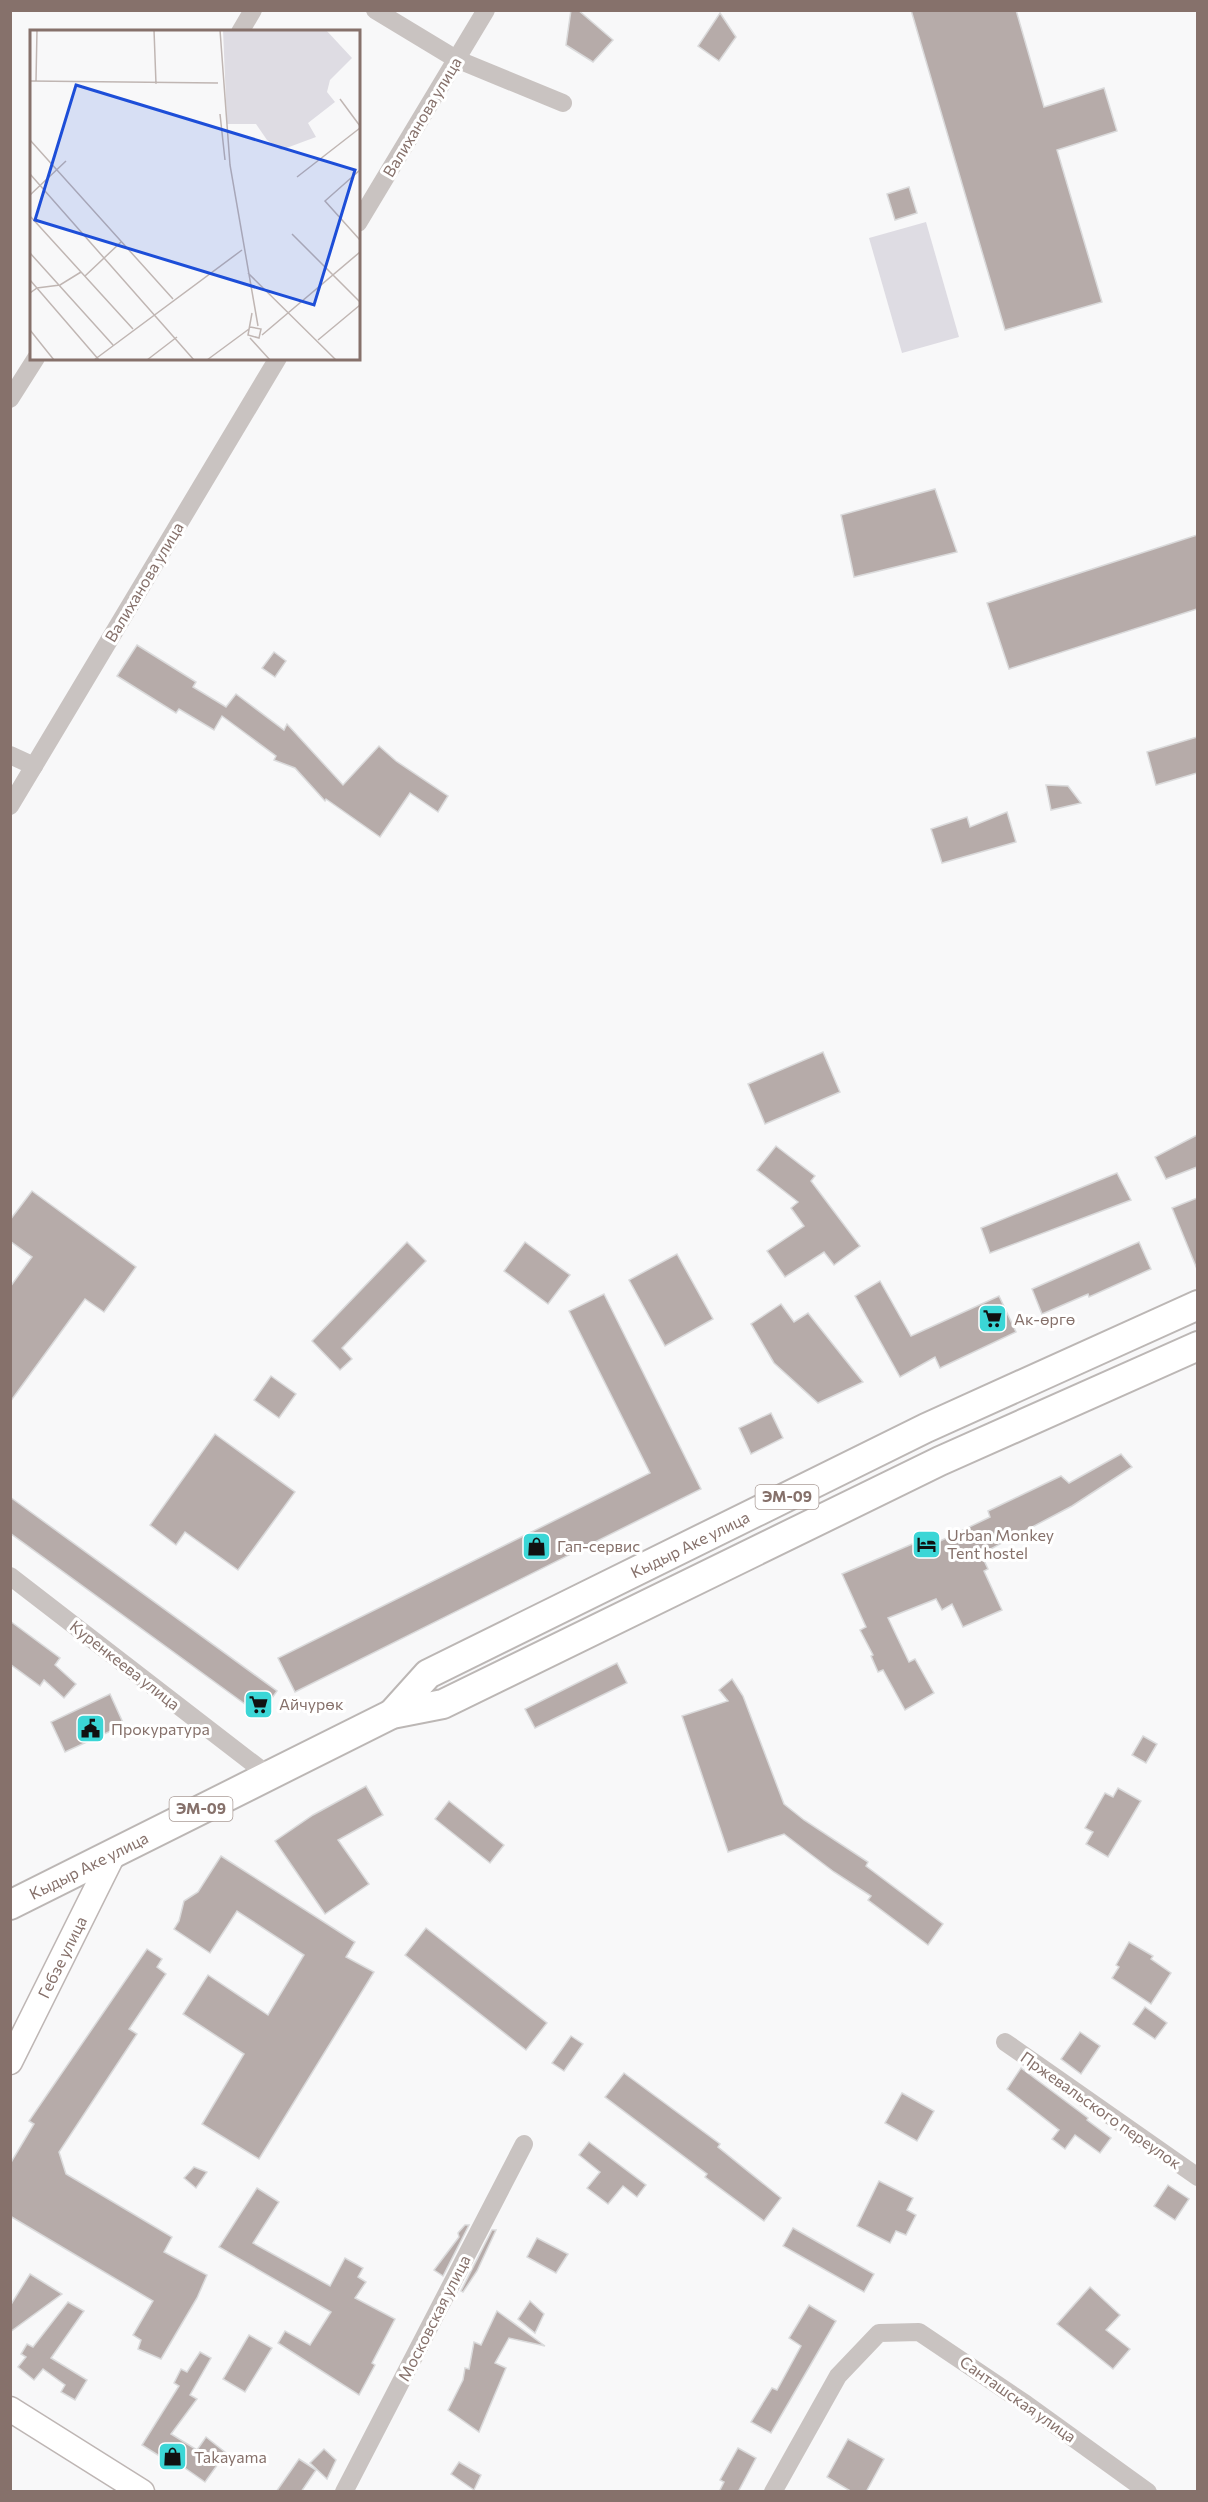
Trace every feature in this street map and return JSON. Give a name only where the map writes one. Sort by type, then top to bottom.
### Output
[{"type":"highway","name":"Кыдыр Аке улица","points":[[392,1714],[428,1674],[926,1428],[1197,1307]]},
{"type":"highway","name":"Кыдыр Аке улица","points":[[10,1905],[392,1714],[443,1704],[940,1461],[1197,1346]]},
{"type":"highway","points":[[926,1428],[940,1461]]},
{"type":"main road","name":"Гебзе улица","points":[[10,2062],[114,1853]]},
{"type":"main road","points":[[10,2409],[142,2492]]},
{"type":"street","points":[[241,30],[254,10]]},
{"type":"street","points":[[375,10],[456,59],[562,103]]},
{"type":"street","name":"Валиханова улица","points":[[360,220],[486,10]]},
{"type":"street","points":[[10,399],[35,360]]},
{"type":"street","name":"Валиханова улица","points":[[10,806],[277,360]]},
{"type":"street","points":[[10,755],[34,766]]},
{"type":"street","name":"Куренкеева улица","points":[[10,1576],[268,1775]]},
{"type":"street","name":"Пржевальского переулок","points":[[1005,2042],[1197,2177]]},
{"type":"street","name":"Московская улица","points":[[344,2492],[525,2144]]},
{"type":"street","name":"Санташская улица","points":[[774,2492],[837,2376],[879,2333],[920,2332],[1026,2404],[1148,2492]]},
{"type":"shaded area","points":[[926,222],[959,337],[902,353],[869,238]]},
{"type":"building","points":[[571,10],[578,10],[613,40],[593,62],[566,45]]},
{"type":"building","points":[[911,10],[1016,10],[1044,107],[1104,88],[1117,131],[1057,150],[1102,302],[1005,330]]},
{"type":"building","points":[[720,13],[736,37],[719,61],[698,46]]},
{"type":"building","points":[[909,187],[917,213],[895,220],[887,194]]},
{"type":"building","points":[[935,489],[957,552],[854,577],[841,515]]},
{"type":"building","points":[[1197,535],[1197,609],[1009,669],[987,603]]},
{"type":"building","points":[[137,645],[196,682],[193,687],[226,707],[236,694],[284,730],[287,724],[343,785],[379,746],[396,761],[448,796],[438,812],[410,793],[380,837],[326,799],[325,801],[295,768],[274,760],[276,756],[222,716],[214,730],[179,709],[176,713],[117,676]]},
{"type":"building","points":[[274,652],[286,661],[275,677],[262,668]]},
{"type":"building","points":[[1197,737],[1197,773],[1156,785],[1147,752]]},
{"type":"building","points":[[1046,785],[1068,786],[1081,803],[1051,810]]},
{"type":"building","points":[[1007,812],[1016,842],[942,863],[931,829],[967,817],[970,827]]},
{"type":"building","points":[[823,1052],[840,1092],[765,1124],[748,1084]]},
{"type":"building","points":[[1197,1135],[1197,1167],[1166,1179],[1155,1157]]},
{"type":"building","points":[[776,1146],[815,1176],[811,1181],[860,1246],[834,1265],[824,1252],[785,1277],[767,1251],[804,1226],[791,1208],[798,1202],[757,1170]]},
{"type":"building","points":[[1117,1173],[1131,1200],[990,1253],[981,1228]]},
{"type":"building","points":[[32,1191],[136,1267],[104,1312],[85,1299],[10,1402],[10,1287],[32,1257],[10,1241],[10,1220]]},
{"type":"building","points":[[1197,1198],[1197,1269],[1172,1208]]},
{"type":"building","points":[[407,1242],[426,1261],[342,1348],[352,1359],[340,1370],[312,1341]]},
{"type":"building","points":[[525,1242],[570,1275],[548,1304],[504,1271]]},
{"type":"building","points":[[1139,1242],[1151,1269],[1089,1297],[1088,1294],[1042,1314],[1032,1289]]},
{"type":"building","points":[[677,1254],[713,1319],[665,1346],[629,1280]]},
{"type":"building","points":[[880,1281],[911,1336],[999,1296],[1016,1332],[940,1368],[935,1357],[900,1377],[855,1296]]},
{"type":"building","points":[[604,1294],[701,1489],[295,1692],[278,1658],[650,1473],[569,1311]]},
{"type":"building","points":[[781,1304],[794,1322],[808,1313],[863,1382],[818,1403],[774,1363],[751,1324]]},
{"type":"building","points":[[271,1376],[296,1394],[279,1418],[254,1400]]},
{"type":"building","points":[[771,1413],[783,1438],[751,1454],[739,1428]]},
{"type":"building","points":[[215,1434],[295,1492],[238,1570],[185,1532],[176,1545],[150,1525]]},
{"type":"building","points":[[1121,1454],[1132,1467],[1072,1506],[981,1554],[988,1569],[984,1571],[1002,1610],[963,1627],[952,1604],[942,1610],[936,1599],[888,1618],[909,1662],[915,1659],[934,1693],[905,1710],[883,1670],[878,1672],[871,1656],[873,1655],[860,1630],[866,1627],[842,1574],[931,1536],[934,1544],[990,1517],[988,1511],[1061,1476],[1069,1483]]},
{"type":"building","points":[[10,1497],[277,1691],[260,1715],[10,1533]]},
{"type":"building","points":[[10,1621],[60,1658],[55,1665],[76,1684],[64,1698],[44,1680],[40,1686],[10,1664]]},
{"type":"building","points":[[617,1663],[627,1683],[535,1728],[525,1709]]},
{"type":"building","points":[[732,1679],[743,1696],[784,1804],[804,1820],[868,1862],[866,1866],[943,1924],[928,1945],[868,1900],[871,1896],[834,1872],[784,1834],[728,1852],[682,1716],[728,1701],[719,1690]]},
{"type":"building","points":[[110,1694],[124,1725],[65,1752],[51,1722]]},
{"type":"building","points":[[1143,1736],[1157,1744],[1146,1763],[1132,1755]]},
{"type":"building","points":[[366,1786],[383,1815],[338,1840],[369,1884],[325,1914],[275,1841],[313,1815]]},
{"type":"building","points":[[1118,1788],[1141,1801],[1108,1857],[1086,1844],[1093,1832],[1085,1828],[1105,1793],[1113,1797]]},
{"type":"building","points":[[449,1801],[504,1845],[490,1863],[435,1819]]},
{"type":"building","points":[[221,1856],[355,1942],[346,1957],[374,1972],[259,2159],[202,2124],[244,2054],[183,2014],[208,1975],[268,2015],[304,1955],[237,1911],[210,1953],[174,1929],[179,1921],[184,1901],[198,1892]]},
{"type":"building","points":[[426,1928],[547,2023],[526,2050],[405,1955]]},
{"type":"building","points":[[1129,1942],[1153,1956],[1151,1959],[1171,1973],[1151,2004],[1112,1978],[1119,1967],[1116,1965]]},
{"type":"building","points":[[147,1949],[162,1959],[157,1967],[166,1974],[129,2029],[137,2034],[59,2152],[66,2174],[172,2237],[164,2252],[207,2275],[197,2298],[161,2359],[138,2349],[141,2340],[133,2335],[153,2301],[10,2216],[10,2164],[34,2124],[29,2121]]},
{"type":"building","points":[[1145,2007],[1167,2023],[1155,2039],[1133,2024]]},
{"type":"building","points":[[1080,2032],[1100,2046],[1081,2074],[1061,2059]]},
{"type":"building","points":[[571,2036],[583,2044],[564,2071],[552,2063]]},
{"type":"building","points":[[1021,2068],[1111,2138],[1100,2153],[1075,2135],[1065,2149],[1052,2139],[1059,2130],[1007,2089]]},
{"type":"building","points":[[624,2073],[720,2144],[718,2147],[781,2198],[764,2221],[705,2177],[707,2174],[605,2097]]},
{"type":"building","points":[[902,2093],[934,2111],[917,2141],[885,2123]]},
{"type":"building","points":[[589,2142],[646,2185],[637,2197],[623,2186],[608,2204],[587,2188],[600,2172],[579,2155]]},
{"type":"building","points":[[194,2167],[207,2172],[196,2188],[184,2178]]},
{"type":"building","points":[[879,2181],[913,2198],[907,2210],[916,2215],[906,2235],[896,2231],[890,2243],[857,2226]]},
{"type":"building","points":[[1168,2185],[1189,2199],[1175,2220],[1154,2206]]},
{"type":"building","points":[[257,2188],[279,2202],[253,2243],[330,2286],[345,2258],[363,2268],[358,2277],[366,2282],[355,2298],[395,2319],[372,2363],[375,2365],[359,2395],[278,2343],[285,2331],[310,2345],[331,2312],[219,2247]]},
{"type":"building","points":[[465,2225],[469,2225],[443,2276],[434,2270],[459,2237],[458,2233]]},
{"type":"building","points":[[793,2228],[874,2274],[864,2292],[783,2246]]},
{"type":"building","points":[[492,2230],[496,2230],[477,2271],[463,2292],[461,2291]]},
{"type":"building","points":[[537,2238],[568,2254],[556,2273],[527,2257]]},
{"type":"building","points":[[30,2274],[62,2294],[10,2332],[10,2306]]},
{"type":"building","points":[[1090,2287],[1120,2315],[1106,2330],[1130,2349],[1113,2369],[1057,2324]]},
{"type":"building","points":[[530,2301],[544,2314],[535,2333],[518,2319]]},
{"type":"building","points":[[68,2302],[84,2311],[51,2358],[87,2380],[75,2400],[61,2392],[65,2385],[43,2369],[34,2380],[18,2367],[26,2357],[21,2354],[27,2344],[33,2347]]},
{"type":"building","points":[[809,2305],[836,2321],[771,2433],[751,2422],[772,2388],[777,2390],[801,2346],[789,2338]]},
{"type":"building","points":[[497,2311],[545,2346],[509,2338],[495,2363],[506,2368],[479,2432],[448,2410],[463,2380],[465,2368],[469,2369],[474,2342],[481,2345]]},
{"type":"building","points":[[249,2335],[272,2348],[245,2392],[223,2379]]},
{"type":"building","points":[[200,2352],[211,2358],[190,2395],[197,2399],[171,2434],[197,2450],[206,2437],[226,2453],[205,2482],[182,2466],[180,2469],[142,2445],[179,2386],[174,2383],[181,2369],[187,2372]]},
{"type":"building","points":[[848,2439],[884,2459],[866,2492],[852,2492],[827,2477]]},
{"type":"building","points":[[738,2448],[756,2458],[738,2492],[719,2492],[724,2482],[720,2480]]},
{"type":"building","points":[[324,2449],[336,2460],[327,2479],[310,2463]]},
{"type":"building","points":[[299,2459],[316,2470],[301,2492],[276,2492]]},
{"type":"building","points":[[459,2462],[481,2475],[474,2490],[451,2474]]},
{"type":"place","name":"Ак-өргө","points":[[993,1319]]},
{"type":"place","name":"Urban Monkey Tent hostel","points":[[926,1544]]},
{"type":"place","name":"Гап-сервис","points":[[536,1546]]},
{"type":"place","name":"Айчурөк","points":[[258,1704]]},
{"type":"place","name":"Прокуратура","points":[[90,1729]]},
{"type":"place","name":"Takayama","points":[[173,2457]]}]
